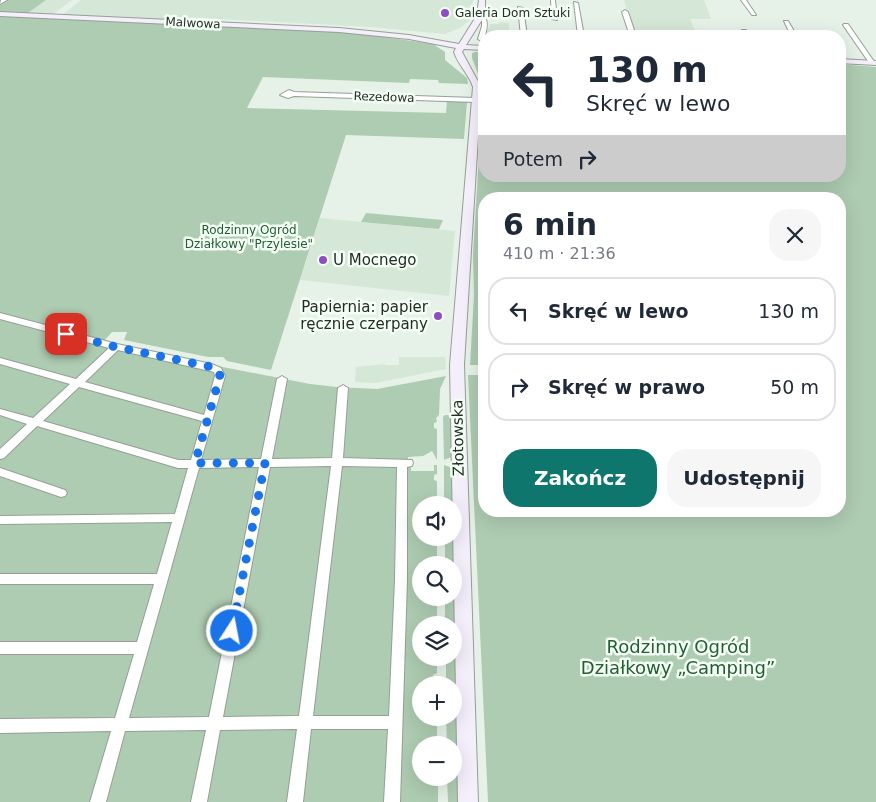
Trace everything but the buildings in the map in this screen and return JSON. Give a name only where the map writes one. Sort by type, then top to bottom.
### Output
[{"type":"street","points":[[0,3],[5,0]]},
{"type":"street","points":[[460,41],[480,18],[482,0]]},
{"type":"street","points":[[553,0],[555,19]]},
{"type":"street","points":[[743,0],[754,14]]},
{"type":"street","points":[[576,3],[580,30]]},
{"type":"street","points":[[520,8],[523,30]]},
{"type":"street","points":[[625,12],[631,30]]},
{"type":"street","name":"Malwowa","points":[[0,14],[386,34],[460,41]]},
{"type":"street","points":[[480,18],[484,20],[483,30]]},
{"type":"street","points":[[786,22],[791,30]]},
{"type":"street","points":[[846,25],[874,63]]},
{"type":"street","points":[[436,40],[460,41],[478,46]]},
{"type":"street","points":[[460,41],[475,46]]},
{"type":"street","name":"Złotowska","points":[[460,41],[454,57],[472,75],[476,84],[457,365],[468,802]]},
{"type":"street","points":[[846,61],[874,63]]},
{"type":"street","name":"Rezedowa","points":[[293,94],[476,100]]},
{"type":"street","points":[[0,316],[116,347],[212,367],[218,370],[220,376],[206,419],[143,648],[98,802]]},
{"type":"street","points":[[0,455],[116,347]]},
{"type":"street","points":[[0,361],[206,419]]},
{"type":"street","points":[[199,802],[282,379]]},
{"type":"street","points":[[295,802],[337,463],[342,388]]},
{"type":"street","points":[[0,412],[178,464],[405,463],[392,802]]},
{"type":"street","points":[[0,472],[62,493]]},
{"type":"street","points":[[0,520],[179,518]]},
{"type":"street","points":[[0,579],[162,579]]},
{"type":"street","points":[[0,648],[143,648]]},
{"type":"street","points":[[0,726],[394,722]]},
{"type":"shaded area","points":[[46,0],[72,0],[53,14],[28,13]]},
{"type":"shaded area","points":[[81,0],[473,0],[470,20],[460,28],[445,34],[371,27],[183,17],[179,21],[62,15]]},
{"type":"shaded area","points":[[624,0],[704,0],[711,19],[690,19],[695,30],[632,30]]},
{"type":"shaded area","points":[[499,22],[509,23],[509,30],[488,30],[490,24],[499,24]]},
{"type":"shaded area","points":[[320,218],[455,231],[449,296],[300,280]]},
{"type":"shaded area","points":[[399,357],[445,357],[446,369],[376,383],[355,382],[356,367],[385,364],[399,365]]},
{"type":"green space","points":[[7,0],[46,0],[28,13],[0,12],[0,5]]},
{"type":"green space","name":"Rodzinny Ogród Działkowy \"Przylesie\"","points":[[0,16],[356,33],[433,44],[445,52],[445,60],[467,78],[468,84],[410,79],[409,83],[263,77],[247,108],[446,113],[447,100],[467,101],[464,139],[346,135],[271,370],[227,361],[223,357],[208,357],[124,340],[127,332],[112,332],[104,341],[202,363],[310,384],[337,387],[377,389],[446,376],[440,389],[439,415],[436,418],[437,422],[434,423],[434,428],[437,429],[437,460],[432,451],[423,456],[408,457],[408,465],[411,465],[411,471],[434,471],[434,465],[437,465],[437,474],[434,475],[434,480],[437,481],[437,496],[412,496],[412,546],[437,546],[437,556],[412,556],[412,606],[437,606],[437,616],[412,616],[412,666],[437,666],[437,673],[433,676],[412,676],[412,726],[437,726],[437,736],[412,736],[412,786],[438,786],[438,802],[0,802]]},
{"type":"green space","name":"Rodzinny Ogród Działkowy „Camping”","points":[[478,52],[478,74],[472,58],[472,53]]},
{"type":"green space","name":"Rodzinny Ogród Działkowy „Camping”","points":[[846,65],[876,67],[876,802],[488,802],[468,375],[478,375],[478,517],[846,517],[846,192],[478,192],[478,365],[470,365],[474,295],[473,255],[478,171],[478,182],[846,182]]},
{"type":"green space","points":[[366,213],[443,220],[439,229],[361,222]]},
{"type":"green space","points":[[445,415],[453,415],[452,457],[444,460],[443,417]]},
{"type":"green space","points":[[444,465],[454,471],[455,496],[444,496]]},
{"type":"green space","points":[[445,546],[456,546],[456,556],[445,556]]},
{"type":"green space","points":[[445,606],[457,606],[458,616],[445,616]]},
{"type":"green space","points":[[446,666],[459,666],[459,676],[446,676]]},
{"type":"green space","points":[[446,726],[460,726],[460,736],[447,736]]},
{"type":"green space","points":[[447,786],[462,786],[462,802],[448,802]]},
{"type":"place","name":"Galeria Dom Sztuki","points":[[445,13]]},
{"type":"place","name":"U Mocnego","points":[[323,260]]},
{"type":"place","name":"Papiernia: papier ręcznie czerpany","points":[[438,316]]},
{"type":"route","points":[[66,334],[116,347],[212,367],[218,370],[220,376],[206,419],[195,463],[265,463],[232,631]]}]
